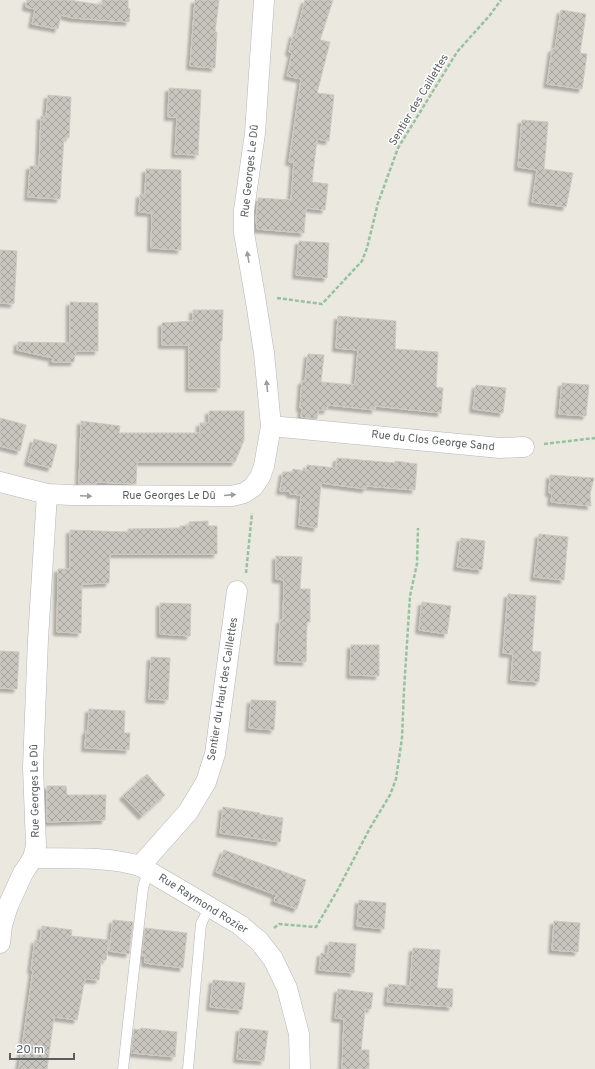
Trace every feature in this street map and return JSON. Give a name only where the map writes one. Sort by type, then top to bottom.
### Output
[{"type":"street","name":"Rue Georges Le Dû","points":[[1,931],[8,906],[23,873],[33,858],[36,846],[33,768],[36,684],[47,494],[100,496],[222,496],[244,493],[253,487],[260,477],[267,455],[271,426],[264,354],[244,233],[244,210],[255,133],[264,0]]},
{"type":"street","name":"Rue du Clos George Sand","points":[[271,426],[500,448],[524,447]]},
{"type":"street","points":[[0,482],[47,494]]},
{"type":"street","name":"Sentier du Haut des Caillettes","points":[[144,869],[188,812],[206,782],[215,754],[237,591]]},
{"type":"street","name":"Rue Raymond Rozier","points":[[33,858],[102,859],[125,862],[144,869],[210,906],[240,925],[259,941],[273,959],[286,988],[299,1034],[300,1069]]},
{"type":"lane","points":[[123,1069],[144,869]]},
{"type":"lane","points":[[188,1069],[201,924],[210,906]]},
{"type":"path","name":"Sentier des Caillettes","points":[[255,296],[322,304],[362,261],[367,248],[378,203],[398,148],[457,52],[490,15],[501,0]]},
{"type":"path","points":[[524,447],[553,442],[595,438]]},
{"type":"path","points":[[237,591],[246,579],[252,509],[244,493]]},
{"type":"path","points":[[259,941],[279,924],[316,927],[370,828],[390,795],[396,779],[402,738],[410,596],[417,564],[418,528]]},
{"type":"building","points":[[27,0],[69,0],[102,5],[102,0],[128,0],[128,8],[130,9],[129,22],[73,18],[61,15],[58,29],[32,24],[35,9],[26,7]]},
{"type":"building","points":[[195,0],[219,0],[215,32],[217,32],[215,68],[190,66]]},
{"type":"building","points":[[305,0],[333,0],[320,40],[330,42],[317,93],[334,95],[329,141],[317,139],[312,182],[328,184],[325,210],[306,208],[304,233],[257,229],[256,219],[258,198],[291,200],[294,162],[289,162],[301,79],[287,76],[292,53],[289,52],[293,34],[296,35]]},
{"type":"building","points":[[561,10],[586,14],[580,53],[587,54],[582,89],[547,84],[552,49],[555,49]]},
{"type":"building","points":[[169,88],[201,90],[198,155],[175,154],[177,117],[168,117]]},
{"type":"building","points":[[48,95],[71,97],[69,138],[64,137],[60,199],[28,197],[30,166],[39,166],[41,116],[46,117]]},
{"type":"building","points":[[522,120],[548,122],[544,169],[573,173],[566,207],[532,202],[537,170],[518,167]]},
{"type":"building","points":[[146,169],[181,170],[181,250],[151,248],[152,213],[139,212],[140,194],[145,195]]},
{"type":"building","points":[[299,241],[329,243],[327,278],[296,275]]},
{"type":"building","points":[[0,250],[17,251],[14,304],[0,303]]},
{"type":"building","points":[[70,302],[98,303],[98,351],[76,351],[74,362],[52,362],[53,358],[17,350],[18,342],[70,343]]},
{"type":"building","points":[[193,310],[223,310],[222,341],[220,341],[220,388],[189,388],[189,345],[162,345],[162,323],[193,321]]},
{"type":"building","points":[[338,316],[396,321],[395,349],[438,352],[436,387],[443,388],[441,413],[375,406],[375,410],[328,405],[327,410],[318,410],[317,419],[301,417],[302,408],[300,408],[302,381],[305,381],[308,354],[324,355],[321,382],[355,385],[358,350],[336,348]]},
{"type":"building","points":[[562,383],[589,385],[586,416],[559,414]]},
{"type":"building","points":[[476,385],[506,388],[503,413],[473,409]]},
{"type":"building","points":[[209,411],[244,411],[244,440],[235,462],[137,462],[136,484],[96,482],[96,484],[79,484],[81,421],[120,426],[119,433],[200,433],[200,423],[209,423]]},
{"type":"building","points":[[0,418],[26,425],[20,451],[0,446]]},
{"type":"building","points":[[34,439],[57,445],[51,468],[28,462]]},
{"type":"building","points":[[337,458],[395,463],[395,461],[417,464],[415,490],[366,486],[366,489],[321,483],[317,528],[299,525],[301,495],[290,494],[290,491],[280,491],[283,472],[292,472],[293,469],[306,471],[307,465],[336,468]]},
{"type":"building","points":[[550,475],[594,478],[590,494],[591,506],[551,502],[552,493],[549,493]]},
{"type":"building","points":[[208,521],[208,526],[217,526],[217,554],[110,554],[109,583],[82,584],[81,633],[57,632],[58,569],[70,569],[70,530],[128,532],[128,529],[180,528],[180,526],[189,526],[189,522]]},
{"type":"building","points":[[539,534],[568,537],[564,580],[534,577]]},
{"type":"building","points":[[461,538],[485,541],[482,570],[457,567]]},
{"type":"building","points":[[276,556],[302,557],[300,589],[310,589],[310,622],[307,622],[306,662],[278,661],[280,620],[283,620],[284,580],[276,579]]},
{"type":"building","points":[[508,594],[536,596],[532,651],[541,652],[539,682],[511,680],[513,654],[503,653]]},
{"type":"building","points":[[422,602],[451,606],[447,634],[419,630]]},
{"type":"building","points":[[160,603],[191,604],[190,636],[160,634]]},
{"type":"building","points":[[351,645],[379,645],[379,676],[350,675]]},
{"type":"building","points":[[0,651],[19,652],[17,689],[0,688]]},
{"type":"building","points":[[151,657],[170,658],[168,700],[149,699]]},
{"type":"building","points":[[251,700],[276,701],[274,730],[249,728]]},
{"type":"building","points":[[89,709],[125,711],[124,733],[130,733],[129,750],[85,748]]},
{"type":"building","points":[[147,774],[165,795],[142,816],[123,796]]},
{"type":"building","points":[[47,786],[66,786],[67,795],[106,795],[105,820],[47,822]]},
{"type":"building","points":[[223,807],[283,818],[280,842],[220,833]]},
{"type":"building","points":[[224,850],[306,880],[297,909],[274,901],[276,895],[216,872]]},
{"type":"building","points":[[359,900],[386,903],[384,929],[357,926]]},
{"type":"building","points":[[113,920],[133,922],[129,954],[109,951]]},
{"type":"building","points":[[554,921],[580,923],[578,952],[552,950]]},
{"type":"building","points":[[42,926],[72,930],[71,936],[109,940],[106,960],[101,960],[99,980],[85,979],[77,1020],[54,1017],[47,1069],[19,1069],[33,970],[31,970],[35,940],[40,941]]},
{"type":"building","points":[[145,928],[187,933],[183,968],[145,963],[145,956],[142,956]]},
{"type":"building","points":[[329,942],[356,944],[354,973],[319,970],[321,953],[328,954]]},
{"type":"building","points":[[413,948],[440,950],[437,988],[453,989],[452,1007],[387,1002],[389,984],[410,986]]},
{"type":"building","points":[[213,980],[245,983],[242,1010],[210,1007]]},
{"type":"building","points":[[338,989],[373,993],[371,1009],[365,1009],[361,1050],[369,1050],[369,1069],[342,1069],[344,1019],[335,1018]]},
{"type":"building","points":[[141,1028],[177,1032],[175,1057],[131,1053],[134,1029],[140,1030]]},
{"type":"building","points":[[240,1028],[268,1031],[264,1061],[237,1059]]}]
